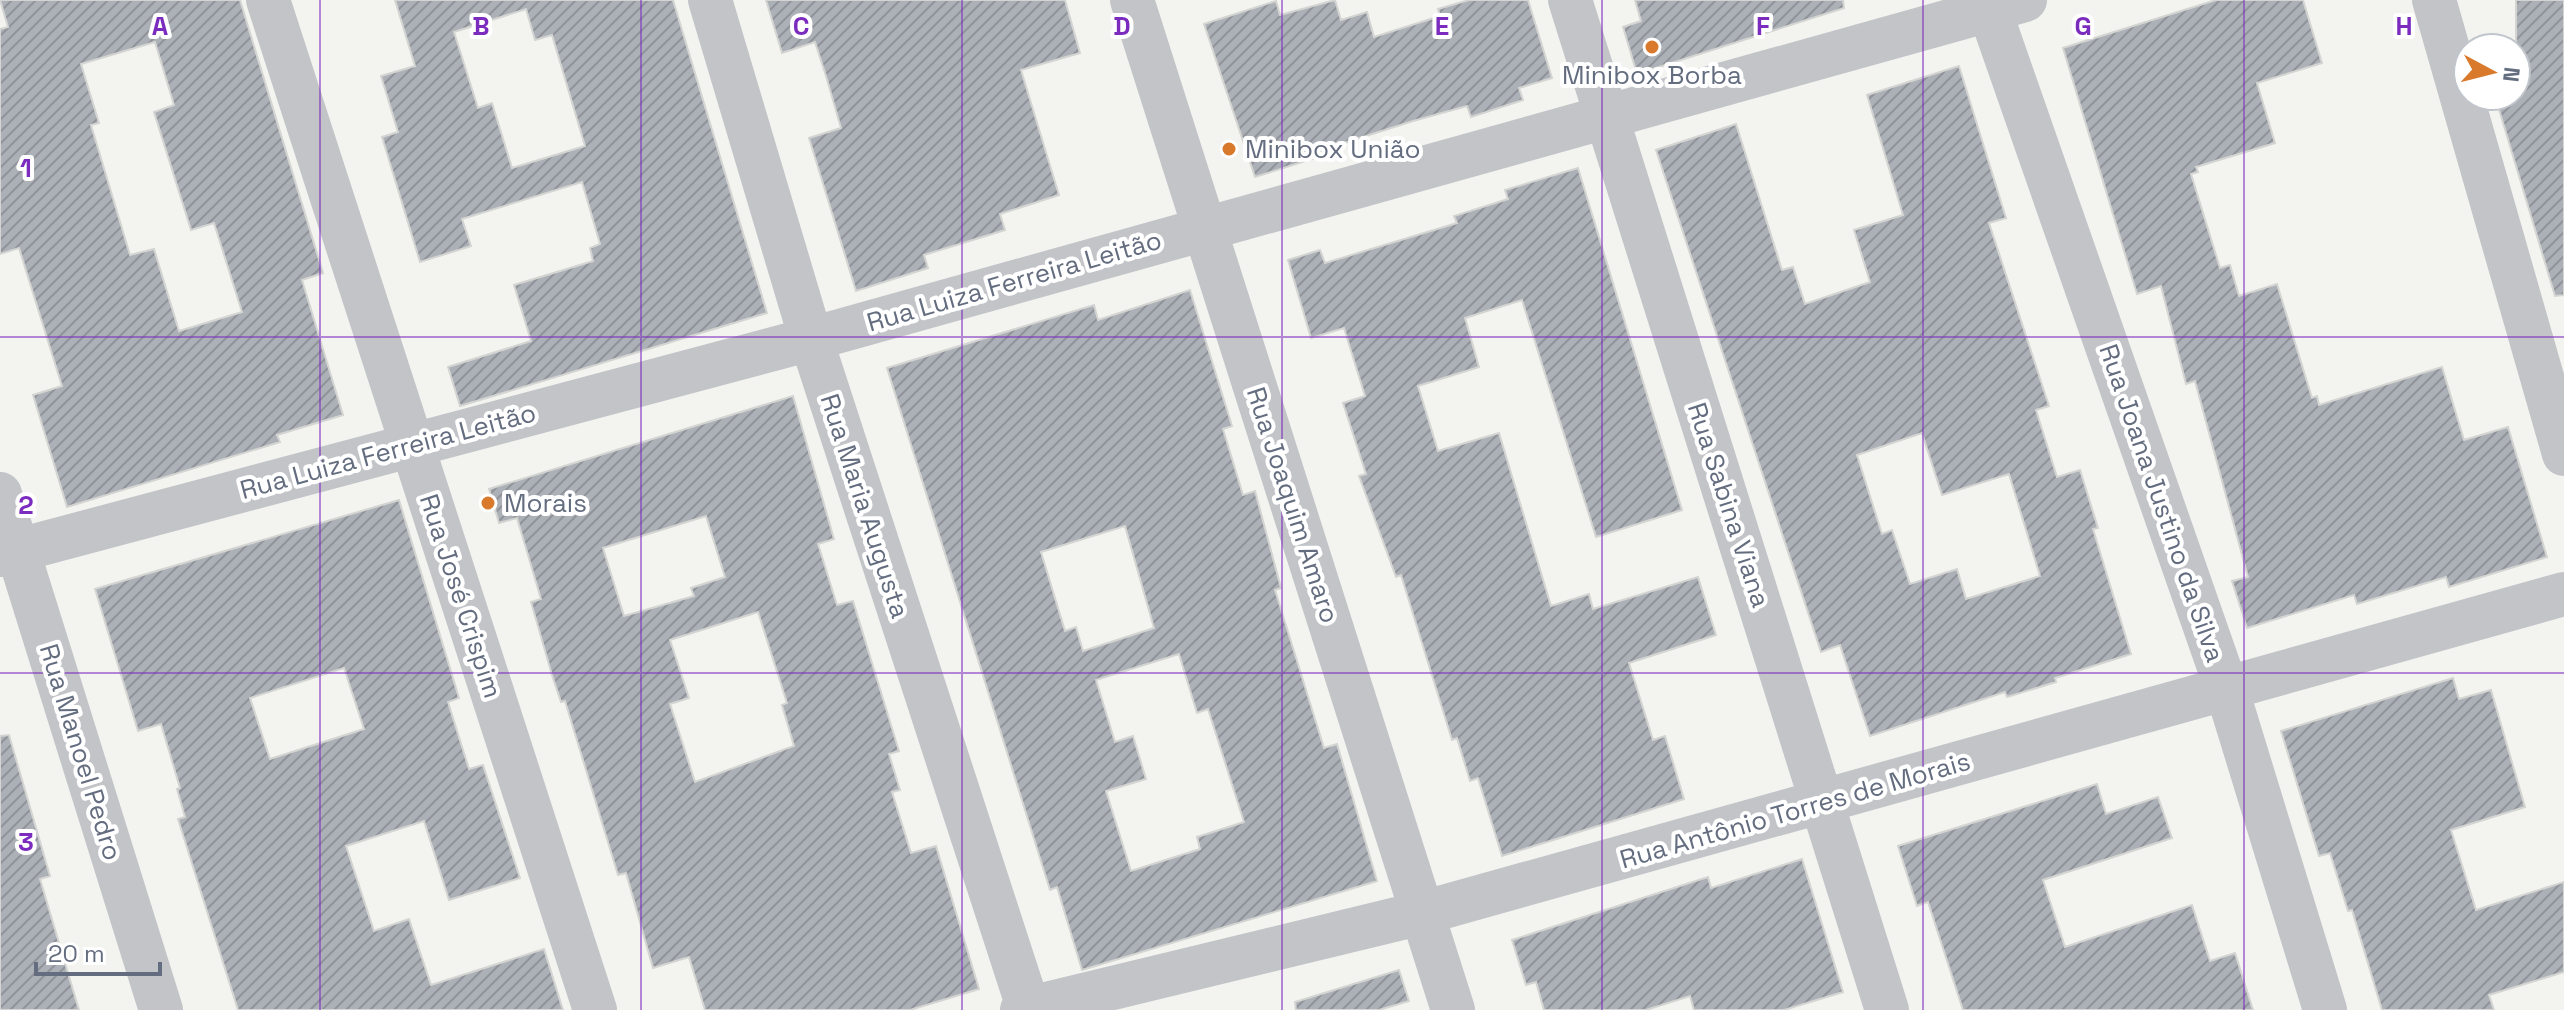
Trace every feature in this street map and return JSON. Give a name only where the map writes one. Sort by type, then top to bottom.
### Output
[{"type":"street","name":"Rua José Crispim","points":[[268,0],[595,1010]]},
{"type":"street","name":"Rua Maria Augusta","points":[[710,0],[811,339],[1026,1009]]},
{"type":"street","name":"Rua Joaquim Amaro","points":[[1132,0],[1453,1010]]},
{"type":"street","name":"Rua Sabina Viana","points":[[1570,0],[1887,1010]]},
{"type":"street","points":[[2434,0],[2564,454]]},
{"type":"street","name":"Rua Luiza Ferreira Leitão","points":[[9,553],[811,339],[1606,117],[2000,3]]},
{"type":"street","name":"Rua Joana Justino da Silva","points":[[2000,3],[2226,687],[2325,1010]]},
{"type":"street","name":"Rua Manoel Pedro","points":[[0,494],[9,553],[161,1010]]},
{"type":"street","name":"Rua Antônio Torres de Morais","points":[[1026,1009],[1422,913],[2564,594]]},
{"type":"building","points":[[0,0],[240,0],[323,273],[302,280],[343,415],[277,435],[280,442],[67,507],[33,395],[62,386],[19,248],[0,254],[0,29],[8,27]],"holes":[[[155,42],[174,105],[154,112],[191,230],[214,223],[242,312],[179,331],[154,249],[130,255],[91,125],[99,123],[81,64]]]},
{"type":"building","points":[[395,0],[673,0],[767,313],[460,406],[448,367],[531,341],[514,285],[593,261],[590,248],[600,244],[582,182],[462,219],[471,246],[420,262],[382,137],[398,132],[381,76],[415,66]],"holes":[[[526,9],[535,40],[552,35],[585,146],[512,168],[492,103],[478,108],[454,32]]]},
{"type":"building","points":[[766,0],[1065,0],[1080,53],[1021,70],[1059,195],[1000,214],[1005,230],[924,255],[928,268],[856,291],[809,138],[841,128],[826,76],[815,42],[782,53]]},
{"type":"building","points":[[1335,0],[1341,20],[1367,12],[1374,37],[1440,16],[1438,9],[1469,0],[1528,0],[1552,78],[1519,88],[1523,100],[1471,117],[1467,106],[1413,121],[1338,145],[1340,150],[1255,177],[1204,24],[1276,1],[1280,15]]},
{"type":"building","points":[[1635,0],[1843,0],[1844,8],[1637,74],[1623,27],[1641,21]]},
{"type":"building","points":[[2216,0],[2303,0],[2322,63],[2257,83],[2275,143],[2196,167],[2198,172],[2191,174],[2220,268],[2230,265],[2239,296],[2277,284],[2312,398],[2317,396],[2319,405],[2442,367],[2464,440],[2508,427],[2547,557],[2449,587],[2446,577],[2357,604],[2354,595],[2247,628],[2232,581],[2248,577],[2195,381],[2186,384],[2161,286],[2137,294],[2063,48]]},
{"type":"building","points":[[2516,0],[2564,0],[2564,295],[2555,296],[2500,112],[2532,112],[2532,32],[2516,32]]},
{"type":"building","points":[[1959,66],[2006,218],[1989,223],[2049,406],[2036,410],[2057,477],[2080,470],[2098,528],[2093,529],[2131,654],[2055,678],[2056,682],[2007,697],[2005,692],[1870,736],[1840,645],[1821,652],[1656,150],[1736,124],[1782,270],[1793,267],[1805,304],[1870,282],[1854,230],[1903,215],[1867,95]],"holes":[[[1922,433],[1942,495],[2009,474],[2040,576],[1966,599],[1957,569],[1910,584],[1892,530],[1882,534],[1857,455]]]},
{"type":"building","points":[[1578,168],[1682,510],[1596,537],[1522,300],[1465,318],[1479,367],[1418,386],[1438,451],[1499,433],[1551,606],[1589,594],[1593,609],[1698,577],[1716,635],[1629,663],[1653,740],[1665,736],[1684,799],[1502,856],[1478,778],[1470,781],[1457,738],[1452,740],[1401,575],[1396,577],[1359,476],[1366,474],[1343,403],[1365,396],[1344,328],[1311,338],[1288,260],[1320,250],[1325,263],[1457,223],[1454,216],[1508,199],[1505,190]]},
{"type":"building","points":[[1190,290],[1232,426],[1223,429],[1243,495],[1255,491],[1281,588],[1275,590],[1324,748],[1337,744],[1377,881],[1082,970],[1057,887],[1050,890],[887,368],[1094,305],[1098,320]],"holes":[[[1125,526],[1154,628],[1083,651],[1076,627],[1065,631],[1041,552]],[[1179,654],[1197,713],[1208,709],[1244,822],[1197,837],[1200,849],[1131,871],[1106,791],[1146,779],[1133,736],[1115,742],[1096,680]]]},
{"type":"building","points":[[793,396],[834,539],[818,544],[837,605],[853,601],[899,751],[889,754],[900,790],[892,792],[911,853],[936,846],[979,989],[910,1010],[705,1010],[689,957],[653,968],[626,873],[618,875],[565,701],[561,702],[552,675],[531,602],[541,599],[517,518],[499,523],[489,489]],"holes":[[[706,516],[725,577],[691,588],[694,596],[624,616],[603,548]],[[758,612],[787,703],[782,705],[794,746],[695,782],[670,704],[689,698],[670,640]]]},
{"type":"building","points":[[399,500],[459,698],[448,702],[469,769],[483,765],[520,878],[449,900],[424,821],[346,846],[374,931],[409,919],[431,985],[544,949],[563,1010],[238,1010],[178,819],[185,817],[177,789],[180,788],[161,724],[138,731],[95,589]],"holes":[[[344,668],[364,729],[270,759],[250,698]]]},
{"type":"building","points":[[2453,678],[2459,699],[2491,690],[2525,807],[2451,830],[2476,910],[2564,882],[2564,972],[2489,995],[2494,1010],[2382,1010],[2352,910],[2348,911],[2330,853],[2319,856],[2281,731]]},
{"type":"building","points":[[9,735],[50,876],[40,879],[79,1010],[0,1010],[0,736]]},
{"type":"building","points":[[2097,784],[2106,814],[2158,797],[2172,838],[2043,880],[2065,947],[2192,905],[2210,961],[2235,953],[2253,1010],[1963,1010],[1928,902],[1917,906],[1898,846]]},
{"type":"building","points":[[1802,859],[1843,992],[1784,1010],[1694,1010],[1690,996],[1646,1010],[1544,1010],[1536,982],[1526,985],[1512,940],[1708,877],[1711,888]]},
{"type":"building","points":[[1399,970],[1409,1001],[1379,1010],[1296,1010],[1295,1002]]},
{"type":"place","name":"Minibox Borba","points":[[1652,47]]},
{"type":"place","name":"Minibox União","points":[[1229,149]]},
{"type":"place","name":"Morais","points":[[488,503]]}]
